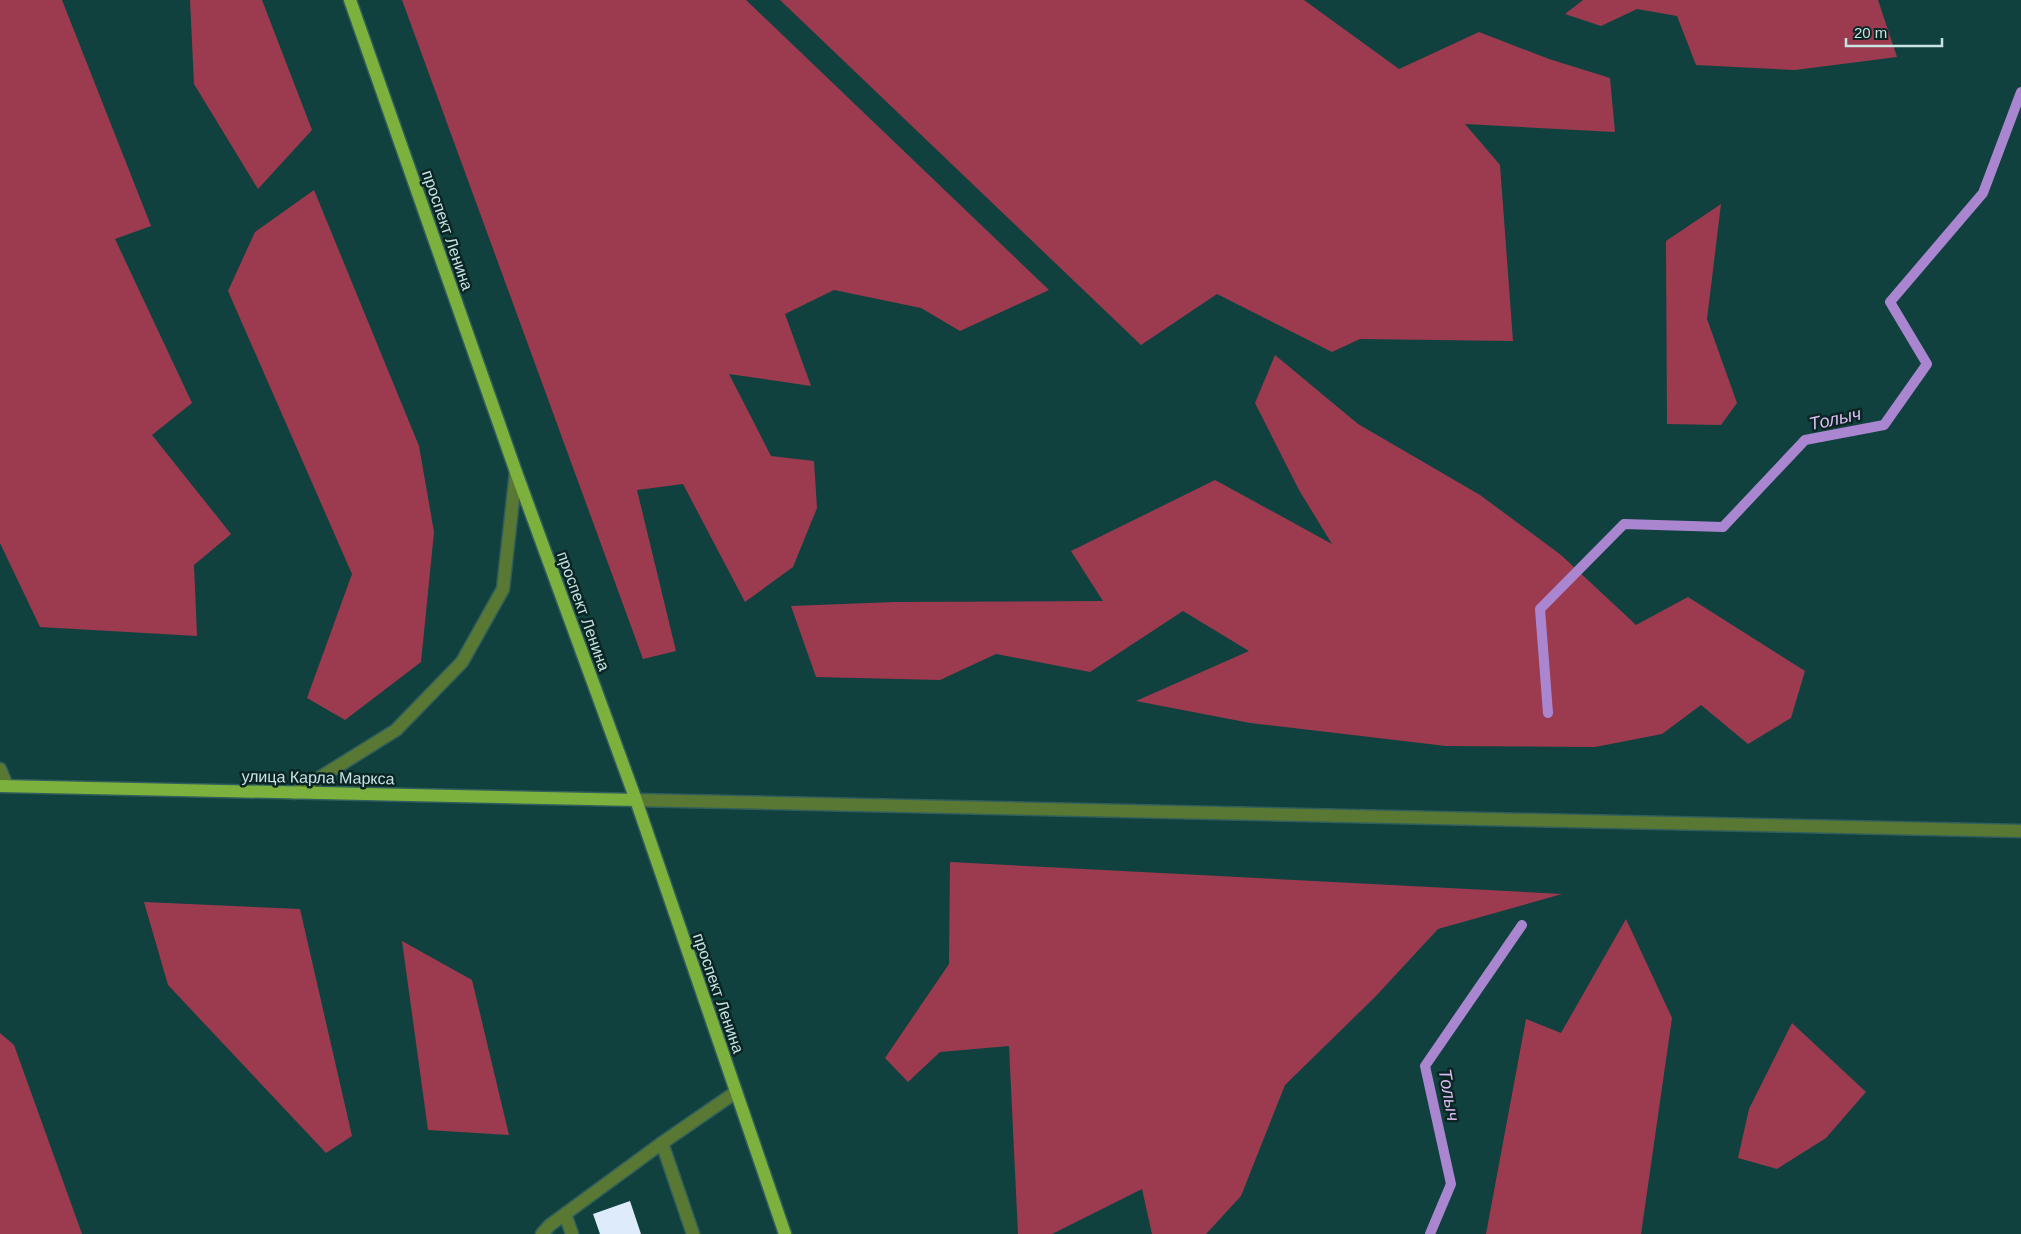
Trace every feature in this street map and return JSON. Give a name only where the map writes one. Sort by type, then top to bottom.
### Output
[{"type":"main road","name":"проспект Ленина","points":[[350,0],[516,472],[636,800],[785,1234]]},
{"type":"main road","name":"улица Карла Маркса","points":[[3,786],[636,800]]},
{"type":"street","points":[[295,793],[396,730],[462,662],[503,589],[516,472]]},
{"type":"street","points":[[0,769],[3,786]]},
{"type":"street","points":[[636,800],[2021,831]]},
{"type":"street","points":[[542,1234],[565,1214],[736,1092]]},
{"type":"street","points":[[662,1144],[693,1234]]},
{"type":"street","points":[[565,1214],[572,1234]]},
{"type":"shaded area","points":[[0,0],[62,0],[151,226],[115,239],[192,403],[152,435],[231,534],[194,565],[197,636],[40,627],[0,543]]},
{"type":"shaded area","points":[[190,0],[262,0],[312,130],[258,189],[194,84]]},
{"type":"shaded area","points":[[402,0],[746,0],[1049,290],[960,331],[921,308],[834,290],[785,314],[811,386],[729,374],[771,456],[814,461],[817,508],[793,567],[745,602],[683,484],[637,490],[676,651],[643,659]]},
{"type":"shaded area","points":[[780,0],[1304,0],[1399,69],[1479,32],[1549,59],[1610,78],[1615,132],[1465,124],[1500,165],[1513,341],[1360,339],[1332,352],[1217,294],[1141,345]]},
{"type":"shaded area","points":[[1583,0],[1878,0],[1897,57],[1795,70],[1696,65],[1677,16],[1637,9],[1601,26],[1565,14]]},
{"type":"shaded area","points":[[314,190],[419,446],[434,532],[421,662],[345,720],[307,698],[352,574],[228,291],[255,232]]},
{"type":"shaded area","points":[[1721,204],[1707,319],[1737,403],[1721,425],[1667,424],[1666,241]]},
{"type":"shaded area","points":[[1275,355],[1358,424],[1480,495],[1561,555],[1636,625],[1688,597],[1805,671],[1791,718],[1748,744],[1701,705],[1662,734],[1595,747],[1446,746],[1250,723],[1136,701],[1249,651],[1183,611],[1090,672],[996,654],[940,680],[816,677],[791,606],[894,602],[1103,601],[1071,551],[1215,480],[1332,544],[1299,490],[1255,403]]},
{"type":"shaded area","points":[[950,862],[1562,894],[1438,929],[1375,997],[1285,1085],[1241,1196],[1206,1234],[1152,1234],[1142,1189],[1052,1234],[1018,1234],[1009,1046],[940,1052],[908,1082],[885,1058],[949,964]]},
{"type":"shaded area","points":[[144,902],[300,909],[352,1136],[326,1153],[168,985]]},
{"type":"shaded area","points":[[1626,919],[1672,1018],[1641,1234],[1486,1234],[1526,1019],[1561,1033]]},
{"type":"shaded area","points":[[402,941],[472,980],[509,1135],[428,1130]]},
{"type":"shaded area","points":[[1792,1023],[1866,1092],[1826,1138],[1777,1169],[1738,1158],[1749,1109]]},
{"type":"shaded area","points":[[0,1033],[14,1045],[82,1234],[0,1234]]},
{"type":"building","points":[[630,1201],[641,1234],[600,1234],[593,1214]]},
{"type":"waterway","name":"Толыч","points":[[1548,713],[1540,609],[1624,524],[1723,527],[1805,440],[1884,425],[1927,364],[1890,302],[1983,193],[2021,92]]},
{"type":"waterway","name":"Толыч","points":[[1430,1234],[1451,1184],[1425,1066],[1522,925]]}]
